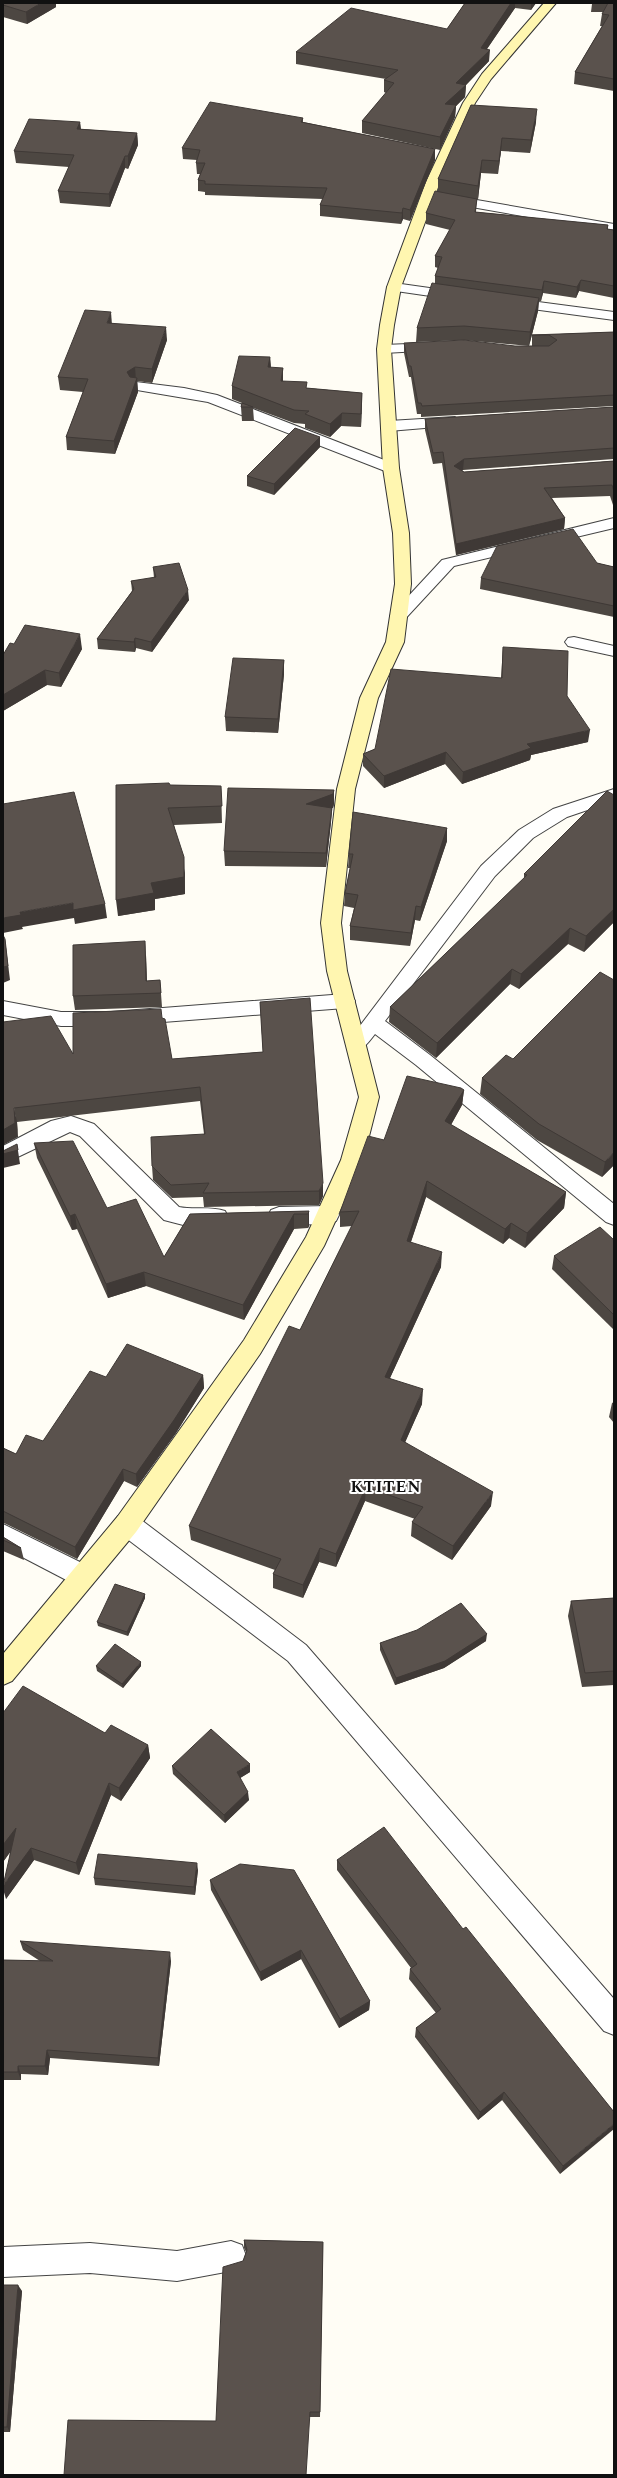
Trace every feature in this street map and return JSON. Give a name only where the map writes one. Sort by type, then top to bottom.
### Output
[{"type":"street","points":[[3,1673],[127,1524],[252,1347],[316,1240],[352,1160],[369,1097],[357,1042],[337,971],[331,922],[346,790],[369,698],[395,642],[403,584],[401,533],[392,468],[384,349],[394,287],[428,196],[437,155],[486,77],[550,3]]},
{"type":"street","points":[[428,196],[614,228]]},
{"type":"street","points":[[394,287],[473,298]]},
{"type":"street","points":[[496,301],[614,316]]},
{"type":"street","points":[[384,349],[448,346]]},
{"type":"street","points":[[136,386],[184,392],[212,398],[392,468]]},
{"type":"street","points":[[389,426],[467,421]]},
{"type":"street","points":[[398,616],[448,563],[557,535],[614,523]]},
{"type":"street","points":[[574,642],[614,651]]},
{"type":"street","points":[[357,1042],[488,871],[526,834],[560,813],[614,795]]},
{"type":"street","points":[[3,1008],[61,1019],[110,1019],[345,1001]]},
{"type":"street","points":[[372,1022],[423,1060],[612,1211]]},
{"type":"street","points":[[3,1156],[58,1127],[71,1124],[87,1130],[172,1214],[191,1218],[236,1217]]},
{"type":"street","points":[[259,1216],[328,1215]]},
{"type":"street","points":[[127,1524],[296,1653],[614,2021]]},
{"type":"street","points":[[3,1535],[83,1576]]},
{"type":"street","points":[[3,2262],[90,2258],[177,2266],[231,2256]]},
{"type":"building","points":[[3,3],[41,3],[26,12],[3,5]]},
{"type":"building","points":[[465,3],[511,3],[481,48],[490,50],[456,83],[466,85],[445,104],[456,105],[440,137],[362,121],[394,83],[384,80],[398,70],[296,52],[351,8],[447,29]]},
{"type":"building","points":[[608,3],[614,3],[614,79],[575,72],[609,15],[602,14]]},
{"type":"building","points":[[210,102],[303,118],[301,122],[435,149],[410,210],[403,208],[402,213],[320,205],[327,188],[205,184],[205,181],[198,180],[205,163],[196,163],[200,150],[182,148]]},
{"type":"building","points":[[471,105],[537,109],[531,140],[502,138],[499,161],[482,160],[478,186],[438,179]]},
{"type":"building","points":[[29,119],[80,122],[77,129],[137,133],[128,156],[125,156],[109,194],[58,191],[74,155],[14,151]]},
{"type":"building","points":[[435,191],[477,199],[475,212],[608,225],[607,229],[614,230],[614,286],[581,280],[577,287],[544,281],[542,290],[435,276],[442,257],[435,256],[455,220],[426,213]]},
{"type":"building","points":[[432,283],[539,298],[530,332],[464,326],[417,328]]},
{"type":"building","points":[[85,310],[111,312],[107,323],[166,327],[152,369],[135,367],[127,372],[130,377],[137,378],[114,441],[66,437],[88,379],[58,377]]},
{"type":"building","points":[[614,332],[614,395],[422,406],[421,403],[418,403],[411,366],[409,366],[404,343],[464,340],[515,346],[549,346],[557,340],[549,335],[532,335]]},
{"type":"building","points":[[239,356],[270,357],[268,367],[283,368],[281,381],[307,382],[306,388],[362,393],[361,414],[342,413],[330,424],[305,414],[309,411],[294,410],[232,386]]},
{"type":"building","points":[[242,403],[253,407],[241,407]]},
{"type":"building","points":[[614,407],[614,448],[464,459],[454,466],[464,472],[614,461],[614,492],[612,485],[544,488],[565,518],[456,544],[443,452],[433,453],[425,419]]},
{"type":"building","points":[[295,428],[320,437],[274,484],[247,476]]},
{"type":"building","points":[[573,529],[597,563],[614,567],[614,606],[481,578],[497,546]]},
{"type":"building","points":[[179,563],[188,590],[151,642],[135,638],[134,642],[97,639],[134,589],[131,581],[156,577],[153,567]]},
{"type":"building","points":[[25,625],[80,634],[59,673],[45,670],[3,695],[3,655],[10,643],[14,644]]},
{"type":"building","points":[[503,647],[568,651],[567,696],[590,730],[527,744],[531,748],[463,772],[446,752],[384,776],[363,754],[375,749],[391,669],[502,678]]},
{"type":"building","points":[[233,658],[284,660],[278,719],[225,717]]},
{"type":"building","points":[[169,783],[170,785],[221,786],[222,806],[168,808],[184,857],[184,877],[151,883],[154,893],[116,900],[116,785]]},
{"type":"building","points":[[228,788],[334,790],[333,794],[306,804],[332,808],[326,853],[224,851]]},
{"type":"building","points":[[607,791],[614,795],[614,909],[586,936],[570,928],[521,974],[512,969],[437,1043],[390,1007],[527,875],[524,874]]},
{"type":"building","points":[[74,792],[105,904],[73,910],[73,903],[20,912],[21,915],[3,918],[3,804]]},
{"type":"building","points":[[353,812],[447,828],[421,907],[416,906],[411,933],[350,926],[358,895],[345,893],[353,854],[349,854]]},
{"type":"building","points":[[3,935],[5,939],[8,966],[3,967]]},
{"type":"building","points":[[145,941],[146,981],[160,980],[161,993],[73,996],[73,945]]},
{"type":"building","points":[[600,972],[614,980],[614,1152],[605,1162],[539,1124],[482,1078],[506,1055],[513,1059]]},
{"type":"building","points":[[310,998],[323,1183],[319,1191],[203,1193],[209,1183],[171,1185],[152,1166],[151,1137],[205,1134],[200,1087],[14,1108],[15,1123],[3,1130],[3,1022],[51,1016],[73,1054],[73,1013],[161,1009],[162,1018],[165,1019],[172,1059],[263,1052],[260,1002]]},
{"type":"building","points":[[407,1076],[461,1088],[464,1090],[445,1121],[566,1192],[527,1233],[511,1223],[505,1229],[427,1181],[407,1241],[442,1252],[385,1377],[423,1389],[401,1440],[493,1492],[453,1546],[412,1522],[423,1507],[366,1487],[336,1554],[320,1548],[303,1585],[273,1574],[281,1559],[189,1526],[289,1326],[300,1330],[359,1211],[340,1212],[368,1136],[384,1140]]},
{"type":"building","points":[[73,1141],[107,1208],[136,1199],[164,1257],[190,1214],[309,1211],[308,1214],[294,1214],[243,1305],[144,1272],[106,1284],[75,1214],[70,1216],[34,1143]]},
{"type":"building","points":[[17,1144],[18,1150],[3,1154],[3,1151]]},
{"type":"building","points":[[600,1227],[614,1240],[614,1315],[554,1256]]},
{"type":"building","points":[[127,1344],[203,1375],[174,1420],[136,1474],[123,1469],[75,1547],[3,1511],[3,1448],[16,1454],[26,1435],[43,1441],[90,1371],[106,1377]]},
{"type":"building","points":[[3,1537],[21,1548],[3,1540]]},
{"type":"building","points":[[115,1584],[145,1594],[127,1632],[97,1622]]},
{"type":"building","points":[[614,1598],[614,1671],[585,1673],[571,1601]]},
{"type":"building","points":[[461,1603],[487,1634],[445,1661],[396,1678],[380,1643],[417,1630]]},
{"type":"building","points":[[115,1644],[141,1662],[122,1684],[96,1666]]},
{"type":"building","points":[[23,1686],[105,1733],[111,1725],[148,1745],[119,1788],[109,1783],[76,1863],[31,1848],[3,1886],[16,1828],[3,1845],[3,1713]]},
{"type":"building","points":[[211,1729],[250,1764],[237,1772],[248,1792],[224,1815],[172,1766]]},
{"type":"building","points":[[384,1827],[463,1929],[466,1927],[614,2112],[614,2124],[563,2166],[504,2092],[480,2112],[416,2028],[441,2009],[410,1969],[417,1964],[337,1860]]},
{"type":"building","points":[[98,1854],[197,1863],[194,1887],[94,1878]]},
{"type":"building","points":[[240,1864],[294,1870],[370,2001],[340,2019],[301,1950],[260,1972],[210,1880]]},
{"type":"building","points":[[20,1941],[170,1952],[158,2058],[47,2050],[45,2066],[18,2066],[18,2072],[3,2072],[3,1960],[53,1961]]},
{"type":"building","points":[[244,2240],[323,2242],[320,2412],[310,2412],[306,2475],[64,2475],[68,2420],[216,2421],[223,2267],[243,2261],[247,2250]]},
{"type":"building","points":[[3,2285],[18,2285],[7,2427],[3,2427]]},
{"type":"district","name":"KTITEN","points":[[386,1487]]}]
